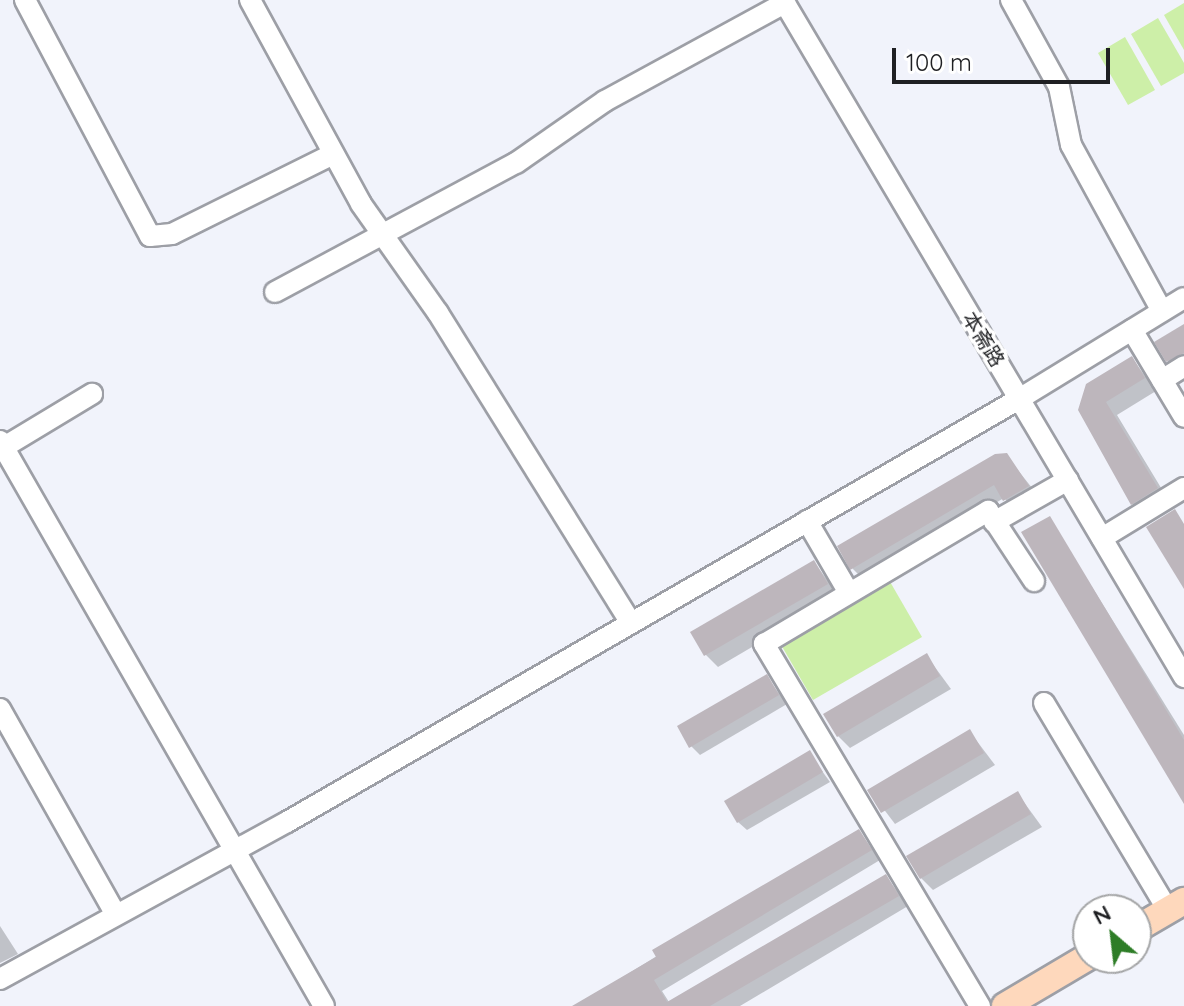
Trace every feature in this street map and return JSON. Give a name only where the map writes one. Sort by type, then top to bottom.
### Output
[{"type":"main road","points":[[1152,919],[1176,905]]},
{"type":"main road","points":[[1021,1002],[1072,968]]},
{"type":"street","points":[[25,0],[150,236],[172,234],[333,154]]},
{"type":"street","points":[[250,0],[333,154],[380,233],[438,313],[631,623]]},
{"type":"street","points":[[1011,0],[1059,87],[1071,145],[1162,311]]},
{"type":"street","points":[[275,292],[380,233],[516,163],[605,101],[784,2]]},
{"type":"street","name":"本斋路","points":[[784,2],[1183,671]]},
{"type":"street","points":[[0,979],[234,851],[631,623],[1019,399],[1184,298]]},
{"type":"street","points":[[1132,330],[1184,417]]},
{"type":"street","points":[[1162,380],[1184,366]]},
{"type":"street","points":[[92,394],[2,444],[324,1006]]},
{"type":"street","points":[[994,522],[1068,480]]},
{"type":"street","points":[[1102,538],[1184,488]]},
{"type":"street","points":[[980,1006],[764,644],[988,511],[1034,581]]},
{"type":"street","points":[[807,521],[849,593]]},
{"type":"street","points":[[1044,703],[1176,905]]},
{"type":"street","points":[[0,709],[116,915]]},
{"type":"green space","points":[[1184,3],[1184,50],[1164,15]]},
{"type":"green space","points":[[1158,18],[1184,63],[1184,73],[1161,86],[1131,34]]},
{"type":"green space","points":[[1125,37],[1155,90],[1128,105],[1098,53]]},
{"type":"green space","points":[[889,580],[922,637],[813,700],[780,643]]},
{"type":"building","points":[[1184,324],[1184,353],[1166,362],[1154,342]]},
{"type":"building","points":[[1132,356],[1145,378],[1106,402],[1158,488],[1131,505],[1078,410],[1086,384]]},
{"type":"building","points":[[1007,453],[1029,486],[1003,501],[994,485],[850,570],[837,546],[995,454]]},
{"type":"building","points":[[1175,509],[1184,524],[1184,589],[1146,527]]},
{"type":"building","points":[[1050,516],[1184,740],[1184,804],[1021,532]]},
{"type":"building","points":[[814,560],[828,584],[704,656],[690,632]]},
{"type":"building","points":[[927,653],[940,676],[837,737],[823,714]]},
{"type":"building","points":[[767,674],[779,695],[689,748],[677,726]]},
{"type":"building","points":[[970,729],[984,753],[881,813],[867,790]]},
{"type":"building","points":[[810,750],[823,772],[737,823],[724,801]]},
{"type":"building","points":[[1018,791],[1031,814],[920,879],[906,856]]},
{"type":"building","points":[[859,829],[872,850],[654,980],[667,1002],[886,874],[899,896],[710,1006],[572,1006],[656,957],[652,950]]}]
